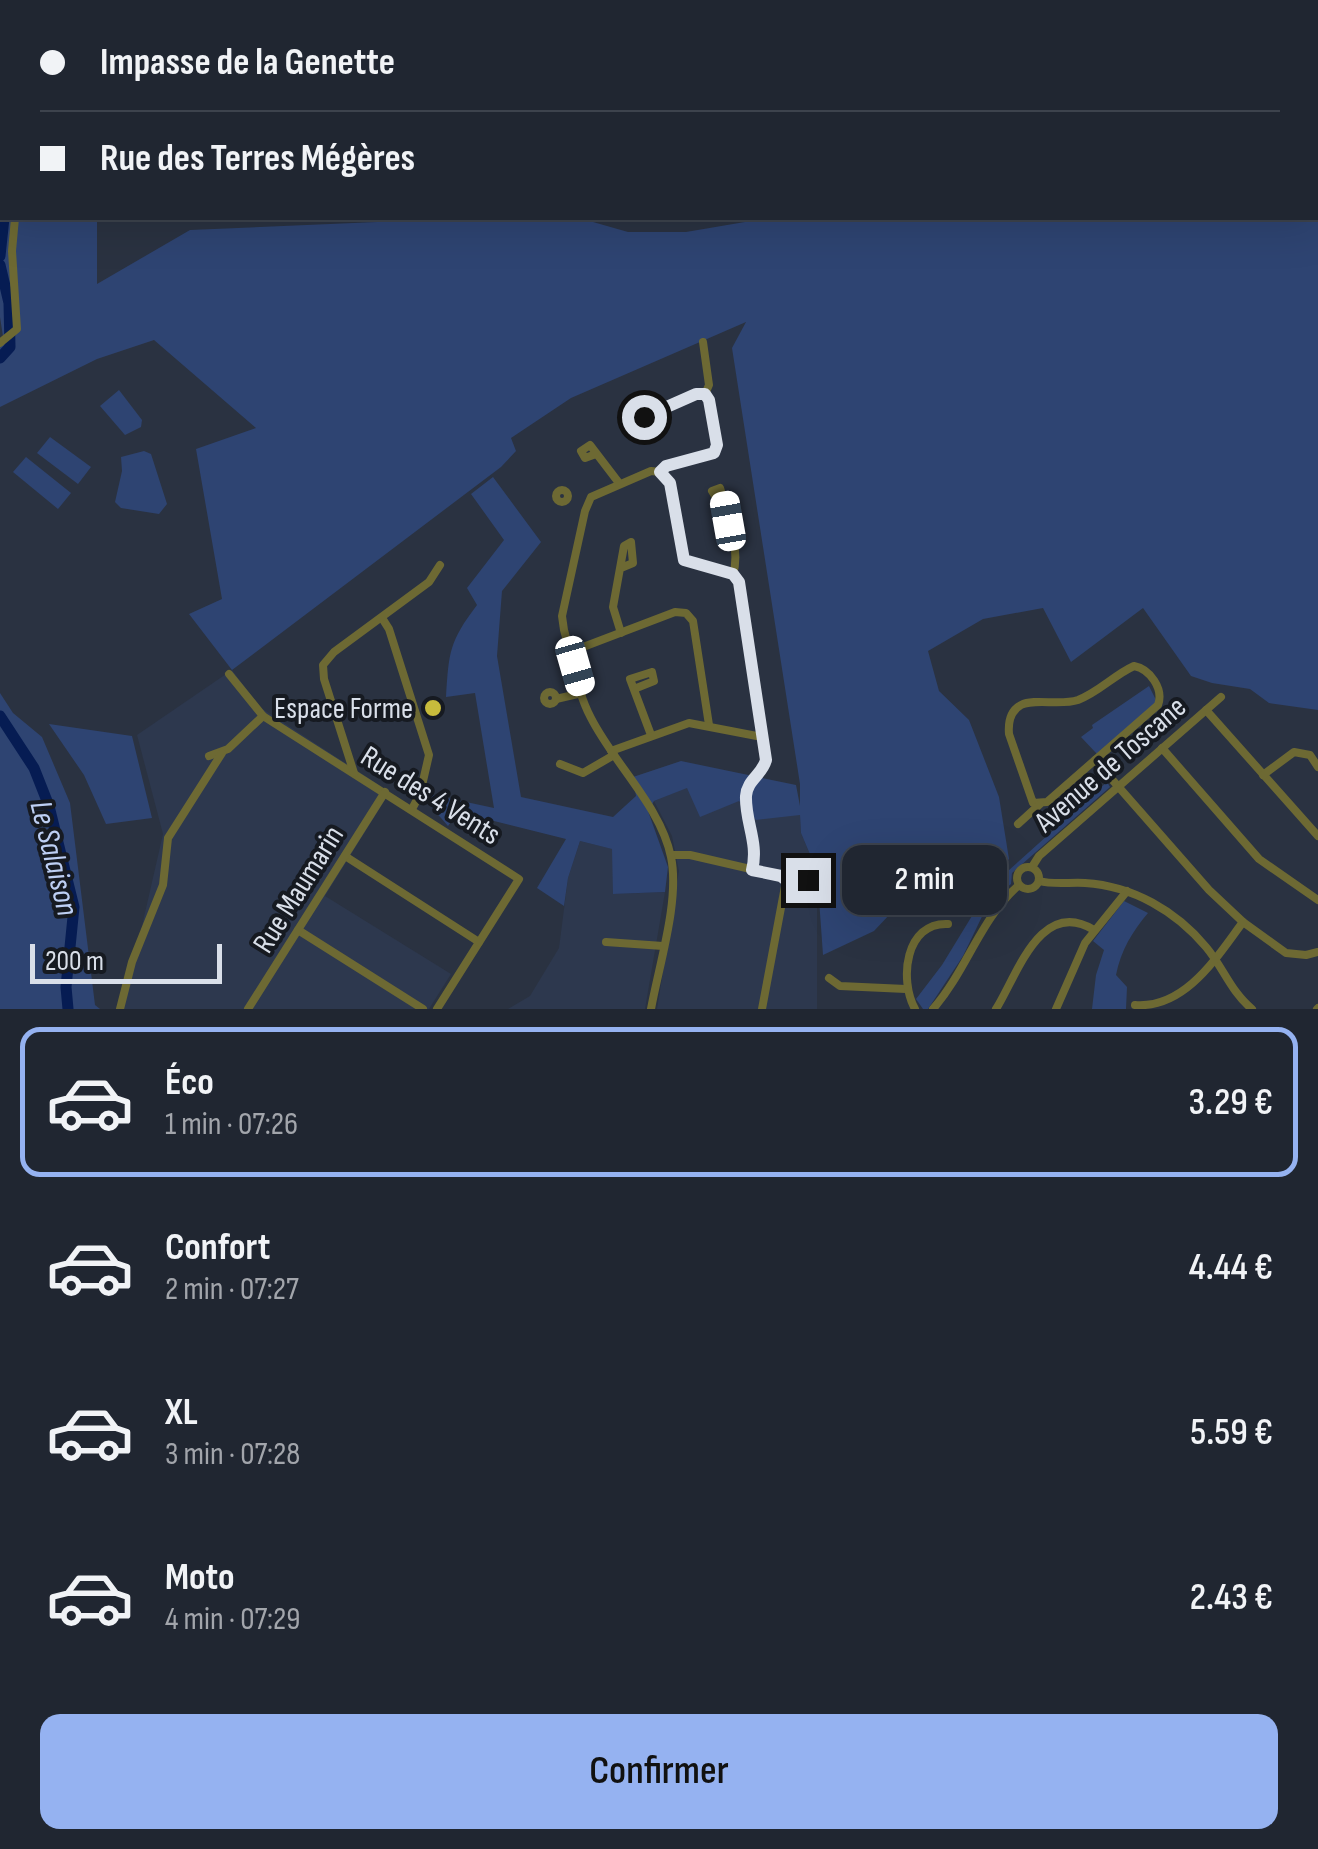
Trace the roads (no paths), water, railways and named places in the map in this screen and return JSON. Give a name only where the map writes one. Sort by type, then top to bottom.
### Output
[{"type":"street","points":[[3,340],[16,330],[12,251],[15,220]]},
{"type":"street","points":[[703,342],[709,386],[705,394]]},
{"type":"street","points":[[653,412],[705,394]]},
{"type":"street","points":[[660,472],[666,466],[714,453],[717,445],[710,402],[705,394]]},
{"type":"street","points":[[596,454],[619,483]]},
{"type":"street","points":[[652,1009],[673,887],[671,855],[657,814],[638,793],[590,716],[562,616],[591,496],[652,471],[660,472],[670,483],[684,560],[733,574],[739,582],[765,765],[746,793],[756,851],[752,870]]},
{"type":"street","points":[[721,494],[736,564],[733,574]]},
{"type":"street","points":[[568,498],[585,511]]},
{"type":"street","points":[[354,773],[323,665],[334,652],[429,582],[440,565]]},
{"type":"street","points":[[621,568],[613,608],[621,632]]},
{"type":"street","points":[[570,652],[675,612],[691,617],[709,726]]},
{"type":"street","points":[[382,618],[428,751],[420,794],[412,808]]},
{"type":"street","points":[[1018,824],[1160,702],[1159,690],[1142,668],[1131,667],[1076,700],[1031,702],[1014,711],[1009,734],[1029,797],[1040,804]]},
{"type":"street","name":"Rue des 4 Vents","points":[[228,674],[262,716],[519,878],[479,942]]},
{"type":"street","points":[[634,689],[651,735]]},
{"type":"street","points":[[556,699],[582,693]]},
{"type":"street","name":"Avenue de Toscane","points":[[1032,867],[1039,856],[1221,698]]},
{"type":"street","points":[[1206,710],[1316,829]]},
{"type":"street","points":[[120,1009],[132,962],[163,884],[168,838],[222,754],[262,716]]},
{"type":"street","points":[[560,764],[584,773],[612,753],[682,724],[762,736]]},
{"type":"street","points":[[1162,748],[1259,859],[1318,900]]},
{"type":"street","points":[[1264,775],[1294,752],[1310,755],[1318,767]]},
{"type":"street","points":[[209,756],[222,754]]},
{"type":"street","points":[[1094,760],[1208,890],[1244,922],[1286,953],[1318,952]]},
{"type":"street","name":"Rue Maumarin","points":[[250,1006],[385,792]]},
{"type":"street","points":[[671,855],[690,855],[786,880],[808,880]]},
{"type":"street","points":[[345,856],[479,942],[437,1009]]},
{"type":"street","points":[[1039,881],[1032,867],[1019,870],[1016,878],[1019,885],[1030,889],[1039,881],[1096,884],[1127,891],[1184,922],[1216,958],[1240,998],[1252,1009]]},
{"type":"street","points":[[762,1009],[786,880]]},
{"type":"street","points":[[933,1009],[958,976],[994,909],[1019,885]]},
{"type":"street","points":[[1056,1009],[1094,930],[1127,891]]},
{"type":"street","points":[[1136,1005],[1158,1006],[1181,995],[1198,981],[1244,922]]},
{"type":"street","points":[[996,1009],[1029,946],[1041,933],[1066,923],[1094,930]]},
{"type":"street","points":[[915,1009],[906,989],[906,966],[914,945],[936,924],[948,924]]},
{"type":"street","points":[[298,930],[422,1009]]},
{"type":"street","points":[[606,942],[663,946]]},
{"type":"street","points":[[830,978],[840,986],[906,989]]},
{"type":"street","points":[[250,1006],[262,1009]]},
{"type":"waterway","name":"Le Salaison","points":[[0,256],[4,220]]},
{"type":"waterway","name":"Le Salaison","points":[[0,265],[9,303],[10,347],[0,358]]},
{"type":"waterway","name":"Le Salaison","points":[[0,716],[34,768],[49,806],[74,907],[66,987],[68,1009]]},
{"type":"place","name":"Espace Forme","points":[[433,708]]}]
